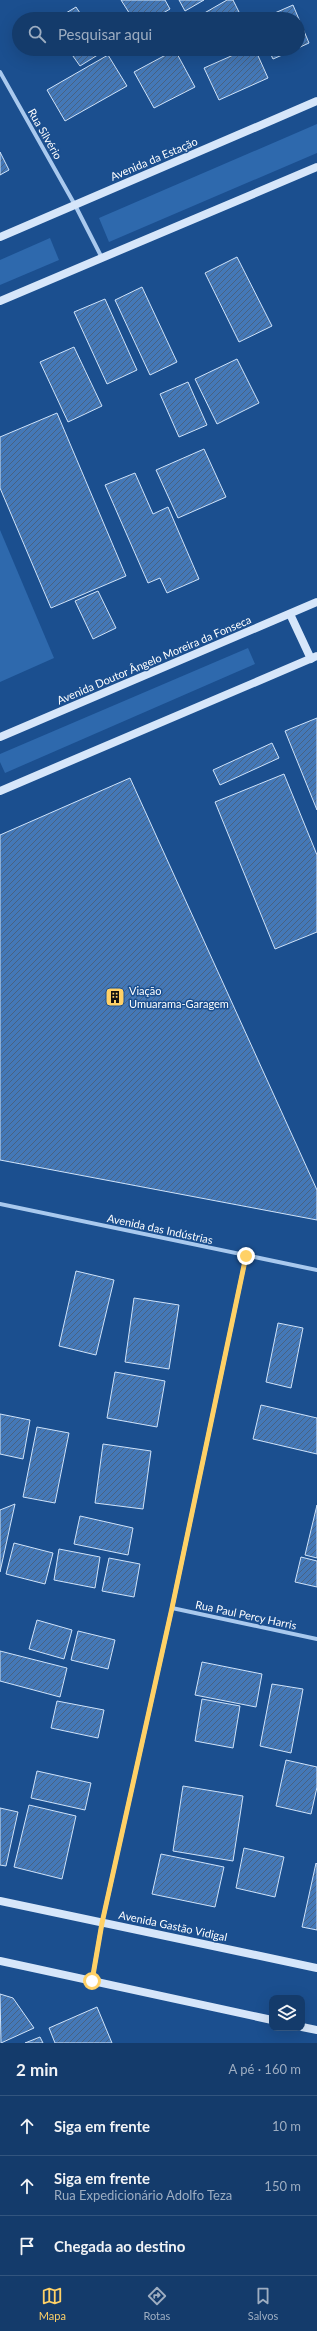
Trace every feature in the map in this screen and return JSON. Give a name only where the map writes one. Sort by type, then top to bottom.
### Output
[{"type":"street","name":"Rua Silvério","points":[[0,72],[75,204],[102,258]]},
{"type":"street","name":"Avenida da Estação","points":[[0,237],[317,101]]},
{"type":"street","points":[[0,302],[317,167]]},
{"type":"street","name":"Avenida Doutor Ângelo Moreira da Fonseca","points":[[0,737],[317,602]]},
{"type":"street","points":[[0,791],[314,657],[290,614]]},
{"type":"street","name":"Avenida das Indústrias","points":[[0,1204],[317,1270]]},
{"type":"street","points":[[92,1981],[102,1923],[172,1608],[246,1256]]},
{"type":"street","name":"Rua Paul Percy Harris","points":[[172,1608],[317,1639]]},
{"type":"street","name":"Avenida Gastão Vidigal","points":[[0,1901],[317,1968]]},
{"type":"street","points":[[0,1961],[269,2019]]},
{"type":"street","points":[[305,2028],[317,2030]]},
{"type":"shaded area","points":[[317,124],[317,153],[109,242],[99,218]]},
{"type":"shaded area","points":[[50,238],[59,260],[0,285],[0,260]]},
{"type":"shaded area","points":[[0,530],[54,658],[0,682]]},
{"type":"shaded area","points":[[248,648],[255,664],[5,773],[0,762],[0,754]]},
{"type":"building","points":[[121,0],[165,0],[170,9],[165,12],[129,12]]},
{"type":"building","points":[[179,0],[204,0],[185,11]]},
{"type":"building","points":[[227,0],[233,0],[239,12],[206,12]]},
{"type":"building","points":[[293,5],[296,12],[277,12]]},
{"type":"building","points":[[76,7],[79,12],[68,12]]},
{"type":"building","points":[[305,34],[309,43],[305,45]]},
{"type":"building","points":[[73,56],[96,56],[80,66]]},
{"type":"building","points":[[106,56],[109,56],[127,86],[65,121],[47,90]]},
{"type":"building","points":[[164,56],[178,56],[195,87],[154,108],[134,72]]},
{"type":"building","points":[[231,56],[258,56],[268,78],[219,100],[204,68]]},
{"type":"building","points":[[272,56],[280,56],[273,59]]},
{"type":"building","points":[[0,152],[9,170],[0,175]]},
{"type":"building","points":[[237,257],[272,326],[239,342],[205,273]]},
{"type":"building","points":[[142,287],[177,362],[150,375],[115,300]]},
{"type":"building","points":[[105,299],[137,370],[107,384],[74,312]]},
{"type":"building","points":[[74,347],[102,406],[68,422],[40,362]]},
{"type":"building","points":[[237,359],[259,403],[217,424],[195,379]]},
{"type":"building","points":[[188,382],[207,425],[179,437],[160,394]]},
{"type":"building","points":[[57,413],[126,576],[51,608],[0,488],[0,437]]},
{"type":"building","points":[[204,449],[226,497],[178,518],[156,470]]},
{"type":"building","points":[[135,473],[153,514],[168,507],[199,579],[167,593],[160,578],[148,583],[105,485]]},
{"type":"building","points":[[98,591],[116,628],[93,639],[75,601]]},
{"type":"building","points":[[317,718],[317,810],[285,731]]},
{"type":"building","points":[[272,743],[279,758],[220,785],[213,770]]},
{"type":"building","points":[[284,774],[317,855],[317,932],[275,949],[215,802]]},
{"type":"building","name":"Viação Umuarama-Garagem","points":[[130,778],[317,1190],[317,1220],[0,1160],[0,835]]},
{"type":"building","points":[[76,1271],[114,1280],[96,1355],[59,1346]]},
{"type":"building","points":[[134,1298],[179,1305],[169,1369],[125,1362]]},
{"type":"building","points":[[278,1323],[303,1328],[291,1388],[266,1382]]},
{"type":"building","points":[[115,1372],[165,1381],[157,1427],[107,1418]]},
{"type":"building","points":[[261,1405],[317,1418],[317,1454],[253,1439]]},
{"type":"building","points":[[0,1414],[30,1420],[23,1459],[0,1454]]},
{"type":"building","points":[[37,1427],[69,1433],[55,1503],[23,1497]]},
{"type":"building","points":[[103,1444],[151,1451],[143,1509],[95,1503]]},
{"type":"building","points":[[15,1504],[0,1572],[0,1510]]},
{"type":"building","points":[[317,1505],[317,1558],[305,1555]]},
{"type":"building","points":[[80,1516],[133,1528],[128,1555],[74,1544]]},
{"type":"building","points":[[14,1543],[53,1553],[45,1584],[6,1574]]},
{"type":"building","points":[[59,1549],[100,1557],[95,1588],[54,1580]]},
{"type":"building","points":[[301,1557],[317,1561],[317,1587],[295,1582]]},
{"type":"building","points":[[109,1558],[140,1564],[134,1597],[102,1591]]},
{"type":"building","points":[[37,1620],[72,1630],[64,1659],[29,1649]]},
{"type":"building","points":[[78,1631],[115,1640],[108,1669],[71,1660]]},
{"type":"building","points":[[0,1651],[67,1668],[60,1697],[0,1681]]},
{"type":"building","points":[[202,1662],[262,1674],[256,1707],[195,1695]]},
{"type":"building","points":[[272,1684],[303,1689],[291,1753],[260,1746]]},
{"type":"building","points":[[202,1699],[240,1706],[233,1748],[195,1741]]},
{"type":"building","points":[[57,1701],[104,1710],[98,1738],[51,1728]]},
{"type":"building","points":[[286,1760],[317,1767],[317,1787],[311,1814],[276,1806]]},
{"type":"building","points":[[37,1771],[91,1783],[85,1810],[31,1798]]},
{"type":"building","points":[[183,1786],[243,1796],[233,1861],[173,1851]]},
{"type":"building","points":[[29,1805],[76,1816],[62,1879],[14,1867]]},
{"type":"building","points":[[0,1808],[18,1812],[6,1866],[0,1865]]},
{"type":"building","points":[[244,1848],[284,1857],[275,1897],[236,1888]]},
{"type":"building","points":[[161,1854],[224,1867],[215,1907],[152,1894]]},
{"type":"building","points":[[316,1863],[317,1864],[317,1930],[302,1927]]},
{"type":"building","points":[[0,1994],[13,1998],[34,2028],[1,2043]]},
{"type":"building","points":[[97,2007],[112,2043],[55,2043],[49,2028]]},
{"type":"building","points":[[40,2037],[43,2043],[25,2043]]},
{"type":"place","name":"Viação Umuarama-Garagem","points":[[115,997]]},
{"type":"route","points":[[92,1981],[102,1923],[172,1608],[246,1256]]}]
